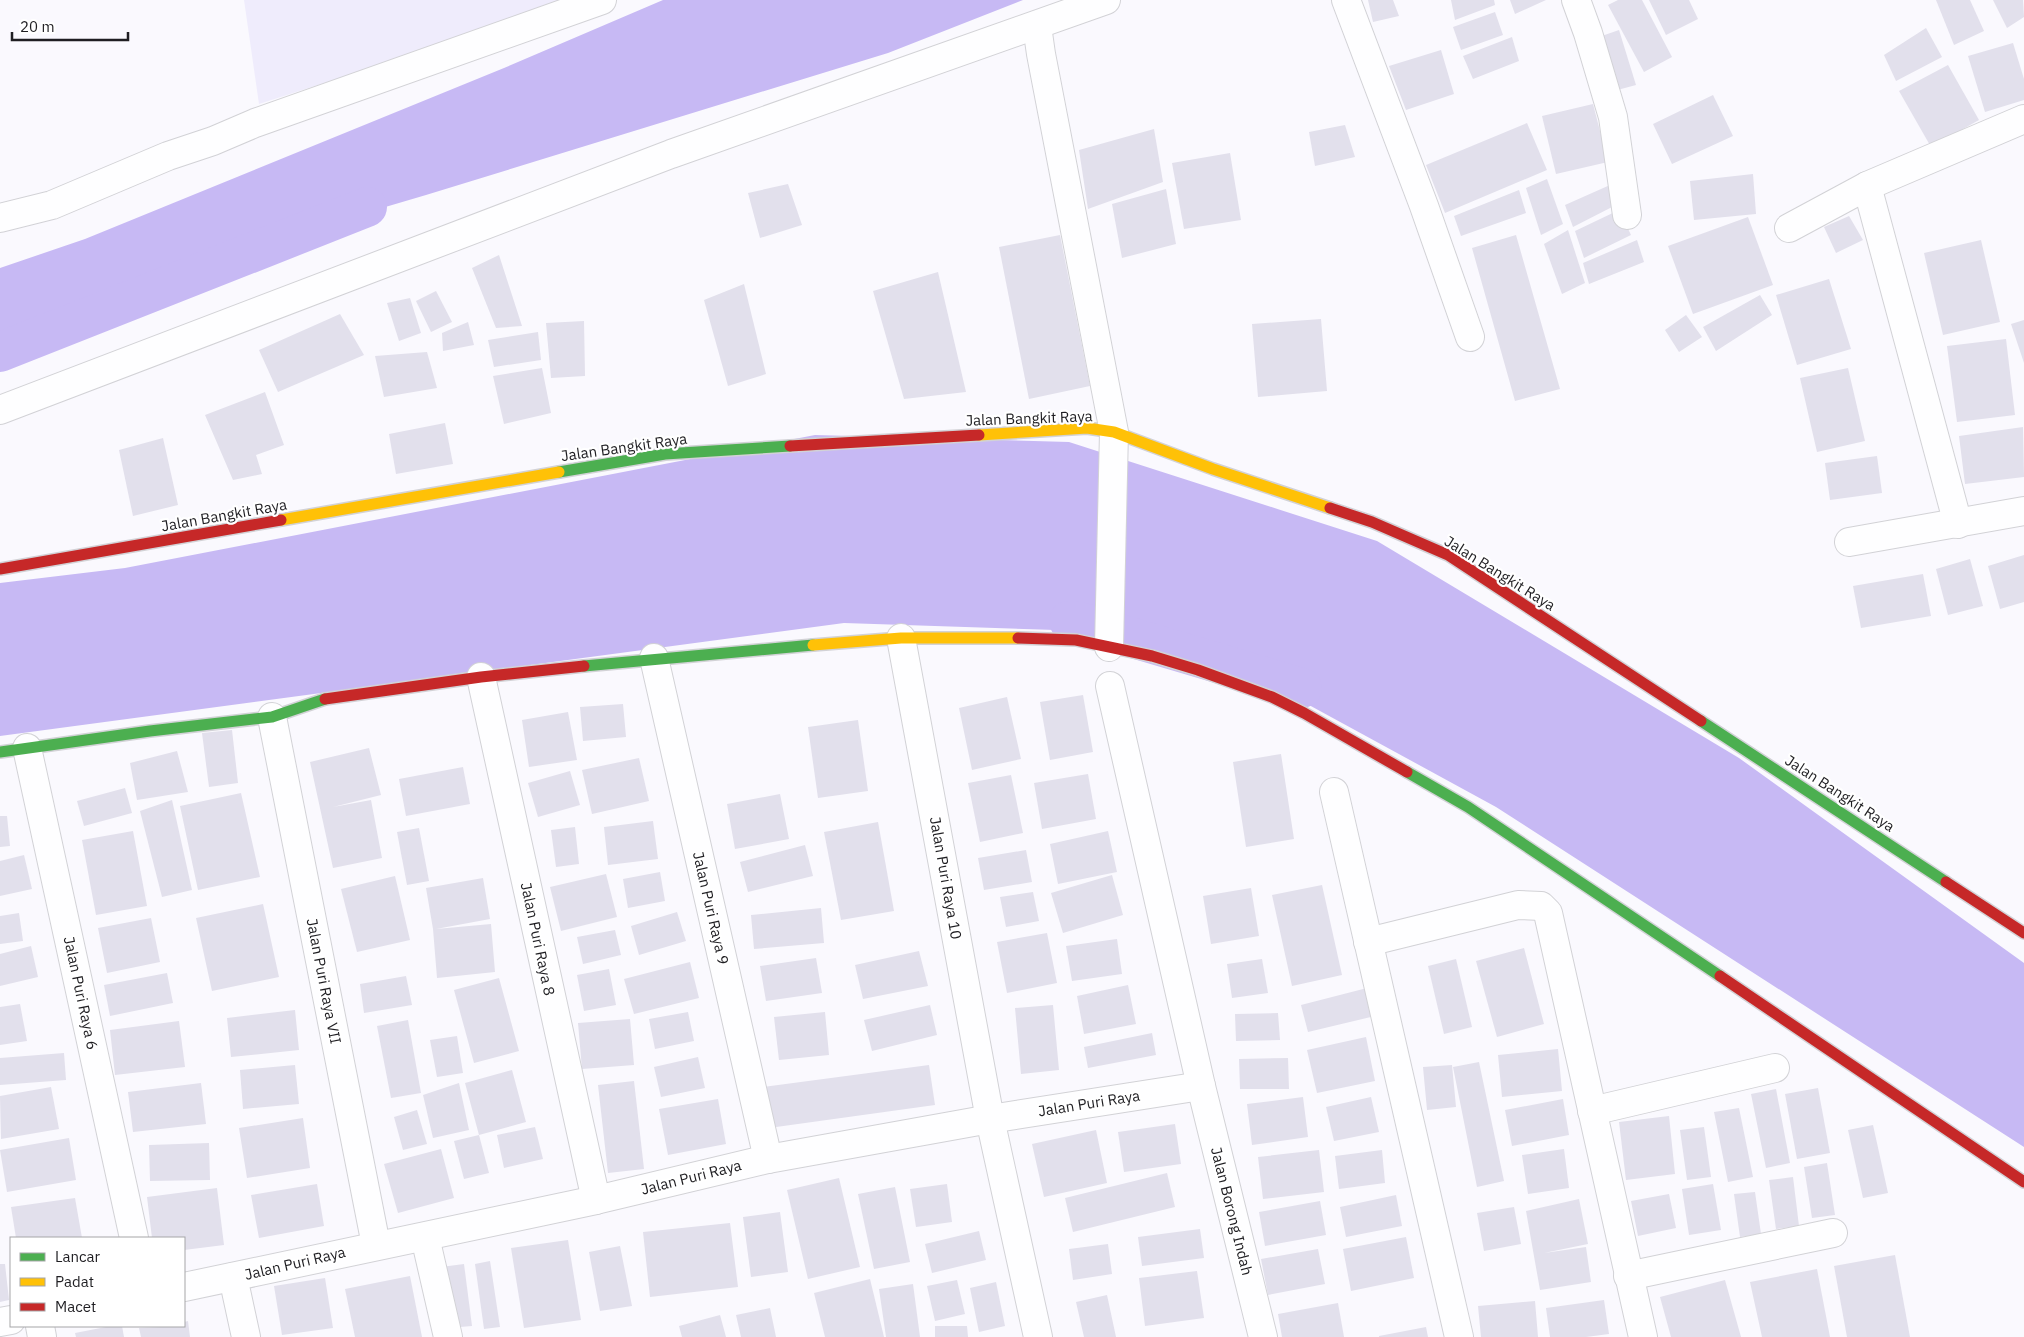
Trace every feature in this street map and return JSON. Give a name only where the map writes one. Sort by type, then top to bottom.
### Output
[{"type":"street","points":[[0,218],[52,205],[168,156],[255,123],[602,0]]},
{"type":"street","points":[[0,410],[671,154],[1106,0]]},
{"type":"street","points":[[1346,0],[1424,206],[1470,337]]},
{"type":"street","points":[[1576,0],[1613,117],[1627,215]]},
{"type":"street","points":[[1037,26],[1040,54],[1114,440],[1109,642]]},
{"type":"street","points":[[1789,228],[1867,186],[2024,119]]},
{"type":"street","points":[[1867,186],[1958,524]]},
{"type":"street","name":"Jalan Bangkit Raya","points":[[0,569],[665,454],[1087,428],[1114,440],[1213,469],[1372,522],[1448,555],[2024,933]]},
{"type":"street","points":[[1850,542],[2024,512]]},
{"type":"street","points":[[0,752],[140,732],[272,717],[318,700],[481,677],[654,658],[901,638],[986,637],[1109,642],[1180,664],[1272,697],[1304,712],[1459,802],[1913,1104],[2024,1182]]},
{"type":"street","name":"Jalan Puri Raya 10","points":[[901,638],[990,1119],[1038,1337]]},
{"type":"street","name":"Jalan Puri Raya 9","points":[[654,658],[768,1159]]},
{"type":"street","name":"Jalan Puri Raya 8","points":[[481,677],[596,1200]]},
{"type":"street","name":"Jalan Borong Indah","points":[[1110,686],[1201,1086],[1262,1337]]},
{"type":"street","name":"Jalan Puri Raya VII","points":[[272,717],[376,1245]]},
{"type":"street","name":"Jalan Puri Raya 6","points":[[27,748],[134,1237]]},
{"type":"street","points":[[1334,792],[1459,1337]]},
{"type":"street","points":[[1368,942],[1518,904],[1541,906],[1548,913],[1643,1337]]},
{"type":"street","points":[[1592,1111],[1775,1068]]},
{"type":"street","name":"Jalan Puri Raya","points":[[185,1286],[596,1200],[768,1159],[990,1119],[1201,1086]]},
{"type":"street","points":[[1628,1276],[1833,1233]]},
{"type":"street","points":[[425,1237],[448,1337]]},
{"type":"street","points":[[233,1277],[246,1337]]},
{"type":"shaded area","points":[[244,0],[581,0],[259,104]]},
{"type":"shaded area","points":[[663,0],[1023,0],[888,53],[426,195],[121,285],[0,347],[0,268],[85,239],[504,68]]},
{"type":"shaded area","points":[[815,435],[1069,442],[1377,541],[1739,758],[2024,963],[2024,1147],[1496,807],[1179,634],[844,623],[0,736],[0,583],[125,568]]},
{"type":"building","points":[[1368,0],[1393,0],[1399,16],[1373,22]]},
{"type":"building","points":[[1451,0],[1494,0],[1495,5],[1455,20]]},
{"type":"building","points":[[1510,0],[1546,0],[1515,14]]},
{"type":"building","points":[[1618,0],[1642,0],[1672,57],[1644,72],[1608,5]]},
{"type":"building","points":[[1649,0],[1689,0],[1698,19],[1666,35]]},
{"type":"building","points":[[1936,0],[1970,0],[1984,31],[1954,45]]},
{"type":"building","points":[[1993,0],[2023,0],[2024,17],[2007,28]]},
{"type":"building","points":[[1495,12],[1503,35],[1461,50],[1453,27]]},
{"type":"building","points":[[1926,28],[1942,57],[1896,81],[1884,55]]},
{"type":"building","points":[[1619,30],[1636,85],[1610,92],[1593,39]]},
{"type":"building","points":[[1512,37],[1519,61],[1473,79],[1463,56]]},
{"type":"building","points":[[2013,43],[2024,79],[2024,100],[1985,112],[1968,56]]},
{"type":"building","points":[[1441,50],[1454,94],[1406,110],[1389,66]]},
{"type":"building","points":[[1948,65],[1979,120],[1931,147],[1899,91]]},
{"type":"building","points":[[1713,95],[1733,136],[1672,164],[1653,124]]},
{"type":"building","points":[[1593,104],[1608,162],[1556,174],[1542,116]]},
{"type":"building","points":[[1527,123],[1547,170],[1445,213],[1426,165]]},
{"type":"building","points":[[1345,125],[1355,157],[1315,166],[1309,132]]},
{"type":"building","points":[[1154,129],[1163,182],[1088,209],[1079,150]]},
{"type":"building","points":[[1230,153],[1241,220],[1184,229],[1172,163]]},
{"type":"building","points":[[1753,174],[1756,214],[1694,220],[1690,181]]},
{"type":"building","points":[[1547,179],[1563,224],[1541,235],[1526,188]]},
{"type":"building","points":[[788,184],[802,225],[760,238],[748,193]]},
{"type":"building","points":[[1610,185],[1616,205],[1573,227],[1565,205]]},
{"type":"building","points":[[1166,189],[1176,244],[1122,258],[1112,204]]},
{"type":"building","points":[[1519,190],[1526,213],[1461,236],[1454,216]]},
{"type":"building","points":[[1619,210],[1631,235],[1584,258],[1575,231]]},
{"type":"building","points":[[1849,216],[1863,240],[1836,253],[1824,227]]},
{"type":"building","points":[[1748,217],[1773,285],[1693,314],[1668,246]]},
{"type":"building","points":[[1568,230],[1585,283],[1562,294],[1544,244]]},
{"type":"building","points":[[1060,235],[1090,386],[1029,399],[999,247]]},
{"type":"building","points":[[1516,235],[1560,389],[1515,401],[1472,248]]},
{"type":"building","points":[[1637,240],[1644,262],[1589,284],[1583,263]]},
{"type":"building","points":[[1981,240],[2000,322],[1943,335],[1924,253]]},
{"type":"building","points":[[499,255],[522,326],[496,328],[472,268]]},
{"type":"building","points":[[938,272],[966,392],[904,399],[873,291]]},
{"type":"building","points":[[1829,279],[1851,349],[1797,365],[1776,295]]},
{"type":"building","points":[[744,284],[766,374],[728,386],[704,300]]},
{"type":"building","points":[[436,291],[452,322],[431,332],[416,301]]},
{"type":"building","points":[[1760,295],[1772,315],[1716,351],[1703,327]]},
{"type":"building","points":[[410,298],[421,333],[399,341],[387,303]]},
{"type":"building","points":[[340,314],[364,355],[278,392],[259,350]]},
{"type":"building","points":[[1686,315],[1702,337],[1679,352],[1665,330]]},
{"type":"building","points":[[1321,319],[1327,391],[1258,397],[1252,324]]},
{"type":"building","points":[[2024,320],[2024,363],[2011,324]]},
{"type":"building","points":[[584,321],[585,376],[551,378],[546,323]]},
{"type":"building","points":[[468,322],[474,345],[443,351],[442,333]]},
{"type":"building","points":[[538,332],[541,360],[494,367],[488,340]]},
{"type":"building","points":[[2006,339],[2015,415],[1957,422],[1947,346]]},
{"type":"building","points":[[427,352],[437,388],[384,397],[375,356]]},
{"type":"building","points":[[542,368],[551,413],[504,424],[493,376]]},
{"type":"building","points":[[1848,368],[1865,441],[1817,452],[1800,378]]},
{"type":"building","points":[[265,392],[284,445],[256,455],[262,474],[233,480],[205,415]]},
{"type":"building","points":[[445,423],[453,464],[396,474],[389,434]]},
{"type":"building","points":[[2023,427],[2024,477],[1965,484],[1959,436]]},
{"type":"building","points":[[163,438],[178,505],[133,516],[119,450]]},
{"type":"building","points":[[1877,456],[1882,493],[1830,500],[1825,463]]},
{"type":"building","points":[[2024,555],[2024,602],[2000,609],[1988,566]]},
{"type":"building","points":[[1970,559],[1983,606],[1948,615],[1936,569]]},
{"type":"building","points":[[1923,574],[1931,616],[1861,628],[1853,586]]},
{"type":"building","points":[[1083,695],[1093,752],[1050,760],[1040,702]]},
{"type":"building","points":[[1007,697],[1021,759],[972,770],[959,708]]},
{"type":"building","points":[[623,704],[626,737],[583,741],[580,707]]},
{"type":"building","points":[[568,712],[577,760],[529,767],[522,720]]},
{"type":"building","points":[[858,720],[868,791],[818,798],[808,727]]},
{"type":"building","points":[[232,730],[238,783],[209,787],[202,733]]},
{"type":"building","points":[[369,748],[381,795],[333,807],[371,800],[382,858],[333,868],[310,762]]},
{"type":"building","points":[[177,751],[188,792],[137,800],[130,763]]},
{"type":"building","points":[[1281,754],[1294,839],[1246,847],[1233,762]]},
{"type":"building","points":[[639,758],[649,801],[592,814],[582,770]]},
{"type":"building","points":[[463,767],[470,804],[406,816],[399,779]]},
{"type":"building","points":[[570,771],[580,805],[538,817],[528,783]]},
{"type":"building","points":[[1088,774],[1096,819],[1042,829],[1034,783]]},
{"type":"building","points":[[1011,775],[1023,833],[980,842],[968,783]]},
{"type":"building","points":[[125,788],[132,813],[84,826],[77,801]]},
{"type":"building","points":[[241,793],[260,877],[198,890],[180,806]]},
{"type":"building","points":[[780,794],[789,839],[735,849],[727,804]]},
{"type":"building","points":[[172,800],[192,890],[162,897],[140,811]]},
{"type":"building","points":[[0,816],[7,816],[10,846],[0,847]]},
{"type":"building","points":[[653,821],[658,859],[608,865],[604,827]]},
{"type":"building","points":[[878,822],[894,911],[841,920],[824,832]]},
{"type":"building","points":[[575,827],[579,864],[556,867],[551,830]]},
{"type":"building","points":[[419,828],[429,881],[407,885],[397,832]]},
{"type":"building","points":[[133,831],[147,906],[96,915],[82,840]]},
{"type":"building","points":[[1108,831],[1117,872],[1058,884],[1050,844]]},
{"type":"building","points":[[805,845],[813,876],[748,892],[740,862]]},
{"type":"building","points":[[1026,850],[1032,882],[984,890],[978,858]]},
{"type":"building","points":[[24,855],[32,889],[0,896],[0,861]]},
{"type":"building","points":[[660,872],[665,901],[628,908],[623,879]]},
{"type":"building","points":[[606,874],[617,917],[561,931],[550,887]]},
{"type":"building","points":[[1112,875],[1123,915],[1063,933],[1051,893]]},
{"type":"building","points":[[395,876],[410,940],[357,952],[341,889]]},
{"type":"building","points":[[483,878],[490,919],[436,929],[491,924],[495,972],[437,978],[433,929],[426,888]]},
{"type":"building","points":[[1322,885],[1342,975],[1292,986],[1272,895]]},
{"type":"building","points":[[1251,888],[1259,936],[1211,944],[1203,896]]},
{"type":"building","points":[[1033,892],[1039,921],[1006,927],[1000,897]]},
{"type":"building","points":[[263,904],[279,977],[212,991],[196,918]]},
{"type":"building","points":[[821,908],[824,943],[754,949],[751,915]]},
{"type":"building","points":[[677,912],[686,941],[639,955],[631,926]]},
{"type":"building","points":[[19,913],[23,941],[0,944],[0,916]]},
{"type":"building","points":[[151,918],[160,962],[107,973],[98,928]]},
{"type":"building","points":[[615,930],[621,955],[583,964],[577,937]]},
{"type":"building","points":[[1047,933],[1057,983],[1007,993],[997,942]]},
{"type":"building","points":[[1117,939],[1122,974],[1072,981],[1066,946]]},
{"type":"building","points":[[31,946],[38,977],[0,986],[0,954]]},
{"type":"building","points":[[1524,948],[1544,1024],[1497,1037],[1476,961]]},
{"type":"building","points":[[919,951],[928,986],[863,999],[855,965]]},
{"type":"building","points":[[816,958],[822,993],[766,1001],[760,966]]},
{"type":"building","points":[[1262,959],[1268,993],[1232,998],[1227,964]]},
{"type":"building","points":[[1456,959],[1472,1027],[1444,1034],[1428,966]]},
{"type":"building","points":[[690,962],[699,998],[634,1014],[624,979]]},
{"type":"building","points":[[609,969],[616,1005],[584,1011],[577,975]]},
{"type":"building","points":[[167,973],[173,1003],[110,1016],[104,985]]},
{"type":"building","points":[[406,976],[412,1005],[364,1013],[360,984]]},
{"type":"building","points":[[499,978],[519,1051],[474,1063],[454,990]]},
{"type":"building","points":[[1128,985],[1136,1024],[1084,1034],[1077,996]]},
{"type":"building","points":[[1367,988],[1375,1016],[1308,1032],[1301,1005]]},
{"type":"building","points":[[20,1004],[27,1041],[0,1045],[0,1007]]},
{"type":"building","points":[[930,1005],[937,1035],[872,1051],[864,1020]]},
{"type":"building","points":[[1053,1005],[1059,1070],[1021,1074],[1015,1008]]},
{"type":"building","points":[[295,1010],[299,1050],[231,1057],[227,1018]]},
{"type":"building","points":[[688,1012],[694,1041],[655,1049],[649,1019]]},
{"type":"building","points":[[825,1012],[829,1055],[779,1060],[774,1017]]},
{"type":"building","points":[[1278,1013],[1280,1040],[1236,1041],[1235,1014]]},
{"type":"building","points":[[630,1019],[634,1065],[582,1069],[578,1023]]},
{"type":"building","points":[[408,1020],[421,1093],[391,1098],[377,1026]]},
{"type":"building","points":[[179,1021],[185,1067],[115,1075],[110,1030]]},
{"type":"building","points":[[1152,1033],[1156,1055],[1088,1068],[1084,1047]]},
{"type":"building","points":[[457,1036],[463,1073],[437,1077],[430,1040]]},
{"type":"building","points":[[1366,1037],[1375,1081],[1317,1093],[1307,1050]]},
{"type":"building","points":[[1558,1049],[1562,1091],[1502,1097],[1498,1055]]},
{"type":"building","points":[[64,1053],[66,1080],[0,1085],[0,1058]]},
{"type":"building","points":[[698,1057],[705,1088],[661,1097],[654,1067]]},
{"type":"building","points":[[1288,1058],[1289,1089],[1240,1089],[1239,1059]]},
{"type":"building","points":[[1479,1062],[1504,1181],[1477,1187],[1453,1067]]},
{"type":"building","points":[[295,1065],[299,1104],[243,1109],[240,1070]]},
{"type":"building","points":[[929,1065],[935,1105],[769,1128],[763,1087]]},
{"type":"building","points":[[1452,1065],[1456,1107],[1427,1110],[1423,1067]]},
{"type":"building","points":[[512,1070],[526,1122],[479,1135],[465,1083]]},
{"type":"building","points":[[634,1081],[644,1169],[608,1173],[598,1085]]},
{"type":"building","points":[[201,1083],[206,1124],[133,1132],[128,1092]]},
{"type":"building","points":[[459,1083],[469,1130],[433,1138],[423,1095]]},
{"type":"building","points":[[51,1087],[59,1129],[1,1139],[0,1096]]},
{"type":"building","points":[[1818,1088],[1830,1153],[1797,1159],[1785,1094]]},
{"type":"building","points":[[1776,1089],[1790,1163],[1766,1168],[1751,1094]]},
{"type":"building","points":[[1303,1097],[1308,1137],[1252,1145],[1247,1104]]},
{"type":"building","points":[[1371,1097],[1379,1132],[1334,1141],[1326,1107]]},
{"type":"building","points":[[718,1099],[726,1144],[668,1155],[659,1109]]},
{"type":"building","points":[[1563,1099],[1569,1135],[1512,1146],[1505,1110]]},
{"type":"building","points":[[1739,1108],[1753,1177],[1728,1182],[1714,1112]]},
{"type":"building","points":[[417,1110],[427,1144],[403,1150],[394,1117]]},
{"type":"building","points":[[1669,1116],[1675,1174],[1626,1180],[1619,1122]]},
{"type":"building","points":[[303,1118],[310,1168],[247,1178],[239,1128]]},
{"type":"building","points":[[1175,1124],[1181,1164],[1124,1172],[1118,1132]]},
{"type":"building","points":[[1873,1125],[1888,1193],[1863,1198],[1848,1130]]},
{"type":"building","points":[[535,1127],[543,1159],[504,1168],[497,1135]]},
{"type":"building","points":[[1704,1127],[1711,1177],[1687,1180],[1680,1130]]},
{"type":"building","points":[[1096,1130],[1107,1183],[1044,1197],[1032,1144]]},
{"type":"building","points":[[479,1135],[489,1173],[464,1179],[454,1141]]},
{"type":"building","points":[[69,1138],[76,1180],[7,1192],[0,1150]]},
{"type":"building","points":[[209,1143],[210,1180],[150,1181],[149,1145]]},
{"type":"building","points":[[441,1149],[454,1198],[398,1213],[384,1164]]},
{"type":"building","points":[[1564,1149],[1569,1188],[1528,1194],[1522,1155]]},
{"type":"building","points":[[1319,1150],[1324,1192],[1263,1199],[1258,1157]]},
{"type":"building","points":[[1382,1150],[1385,1183],[1339,1189],[1335,1156]]},
{"type":"building","points":[[1827,1163],[1835,1215],[1812,1218],[1804,1167]]},
{"type":"building","points":[[1167,1173],[1175,1207],[1073,1232],[1065,1198]]},
{"type":"building","points":[[1793,1177],[1799,1226],[1776,1229],[1769,1180]]},
{"type":"building","points":[[839,1178],[860,1267],[808,1279],[787,1190]]},
{"type":"building","points":[[317,1184],[324,1226],[259,1238],[251,1195]]},
{"type":"building","points":[[947,1184],[952,1222],[916,1227],[910,1189]]},
{"type":"building","points":[[1713,1184],[1721,1230],[1689,1235],[1682,1189]]},
{"type":"building","points":[[895,1187],[910,1262],[874,1269],[858,1194]]},
{"type":"building","points":[[217,1188],[224,1245],[185,1250],[185,1237],[152,1237],[147,1197]]},
{"type":"building","points":[[1755,1192],[1761,1234],[1740,1237],[1734,1194]]},
{"type":"building","points":[[1669,1194],[1676,1228],[1638,1236],[1631,1201]]},
{"type":"building","points":[[1396,1195],[1402,1226],[1346,1237],[1340,1207]]},
{"type":"building","points":[[75,1198],[82,1237],[16,1237],[11,1207]]},
{"type":"building","points":[[1579,1199],[1588,1244],[1544,1253],[1586,1247],[1591,1282],[1540,1290],[1526,1211]]},
{"type":"building","points":[[1320,1201],[1326,1235],[1265,1246],[1259,1212]]},
{"type":"building","points":[[1514,1207],[1521,1244],[1484,1251],[1477,1213]]},
{"type":"building","points":[[780,1212],[788,1272],[751,1277],[743,1217]]},
{"type":"building","points":[[730,1223],[738,1287],[650,1297],[643,1232]]},
{"type":"building","points":[[1200,1229],[1204,1258],[1142,1266],[1138,1237]]},
{"type":"building","points":[[979,1231],[986,1260],[932,1273],[925,1244]]},
{"type":"building","points":[[1406,1237],[1414,1278],[1351,1291],[1343,1249]]},
{"type":"building","points":[[568,1240],[581,1320],[524,1328],[511,1248]]},
{"type":"building","points":[[1108,1244],[1112,1274],[1073,1280],[1069,1249]]},
{"type":"building","points":[[620,1246],[632,1306],[600,1311],[589,1252]]},
{"type":"building","points":[[1318,1249],[1325,1284],[1268,1295],[1261,1259]]},
{"type":"building","points":[[1895,1255],[1910,1337],[1847,1337],[1834,1266]]},
{"type":"building","points":[[490,1261],[500,1327],[484,1329],[475,1264]]},
{"type":"building","points":[[0,1264],[5,1264],[9,1300],[0,1302]]},
{"type":"building","points":[[464,1264],[472,1326],[448,1328],[441,1267]]},
{"type":"building","points":[[1817,1269],[1830,1337],[1762,1337],[1750,1282]]},
{"type":"building","points":[[1197,1271],[1204,1318],[1145,1326],[1139,1278]]},
{"type":"building","points":[[410,1276],[422,1337],[355,1337],[345,1289]]},
{"type":"building","points":[[325,1278],[333,1328],[282,1335],[274,1286]]},
{"type":"building","points":[[870,1279],[884,1337],[825,1337],[814,1293]]},
{"type":"building","points":[[957,1280],[965,1314],[935,1321],[927,1286]]},
{"type":"building","points":[[1725,1280],[1741,1337],[1671,1337],[1660,1297]]},
{"type":"building","points":[[996,1282],[1005,1326],[979,1332],[970,1288]]},
{"type":"building","points":[[913,1284],[920,1337],[886,1337],[879,1289]]},
{"type":"building","points":[[1107,1295],[1116,1337],[1084,1337],[1076,1302]]},
{"type":"building","points":[[1604,1300],[1609,1334],[1586,1337],[1550,1337],[1546,1308]]},
{"type":"building","points":[[1535,1301],[1538,1337],[1481,1337],[1478,1306]]},
{"type":"building","points":[[1338,1303],[1344,1337],[1282,1337],[1278,1314]]},
{"type":"building","points":[[770,1308],[776,1337],[741,1337],[736,1315]]},
{"type":"building","points":[[720,1315],[726,1337],[682,1337],[679,1326]]},
{"type":"building","points":[[188,1321],[190,1337],[141,1337],[139,1328],[185,1327],[185,1322]]},
{"type":"building","points":[[935,1326],[967,1326],[968,1337],[935,1337]]},
{"type":"building","points":[[106,1327],[122,1327],[124,1337],[76,1337],[75,1333]]},
{"type":"building","points":[[1426,1327],[1428,1337],[1379,1337],[1379,1336]]},
{"type":"waterway","points":[[0,352],[367,207]]},
{"type":"waterway","points":[[1069,621],[1076,621],[1302,688]]},
{"type":"traffic: fast","points":[[559,472],[665,454],[790,446]]},
{"type":"traffic: fast","points":[[584,666],[813,645]]},
{"type":"traffic: fast","points":[[0,752],[150,731],[272,717],[325,699]]},
{"type":"traffic: fast","points":[[1701,721],[1946,882]]},
{"type":"traffic: fast","points":[[1407,772],[1468,807],[1720,976]]},
{"type":"traffic: slow","points":[[979,435],[1087,428],[1114,432],[1213,469],[1330,508]]},
{"type":"traffic: slow","points":[[281,520],[559,472]]},
{"type":"traffic: slow","points":[[813,645],[901,638],[1018,638]]},
{"type":"traffic: jam","points":[[790,446],[979,435]]},
{"type":"traffic: jam","points":[[1330,508],[1372,522],[1448,555],[1701,721]]},
{"type":"traffic: jam","points":[[0,569],[281,520]]},
{"type":"traffic: jam","points":[[1018,638],[1076,640],[1152,656],[1198,670],[1272,697],[1304,713],[1407,772]]},
{"type":"traffic: jam","points":[[325,699],[481,677],[584,666]]},
{"type":"traffic: jam","points":[[1946,882],[2024,933]]},
{"type":"traffic: jam","points":[[1720,976],[2024,1182]]}]
